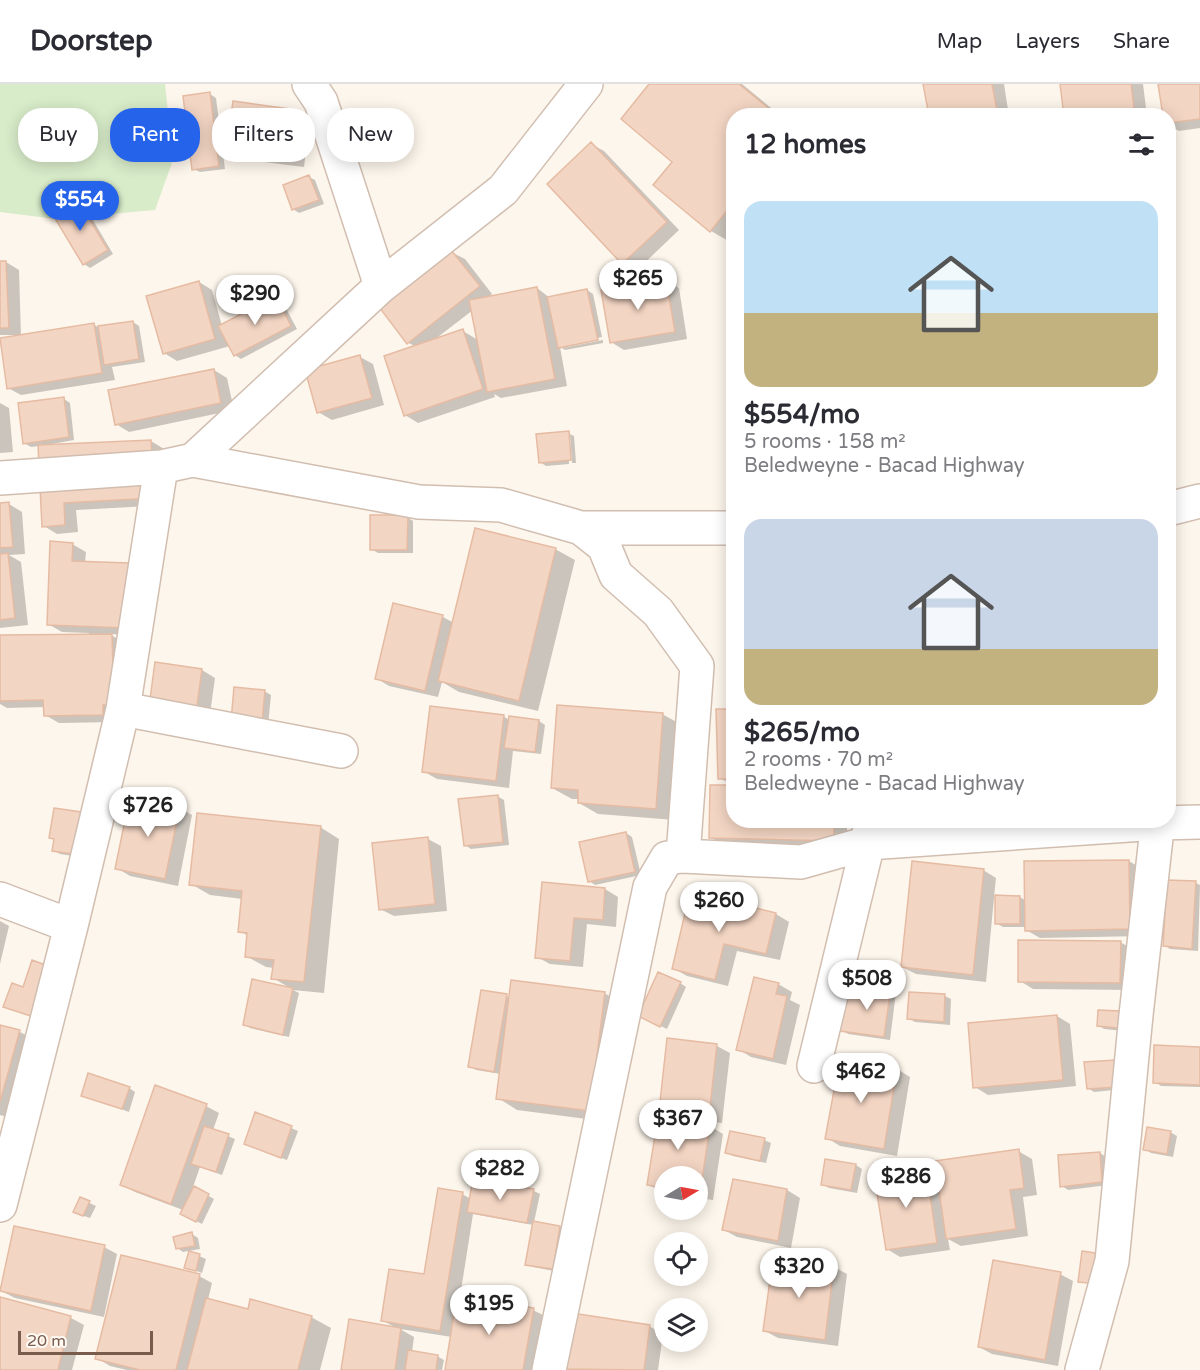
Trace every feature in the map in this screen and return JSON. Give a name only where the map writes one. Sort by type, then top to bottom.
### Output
[{"type":"street","points":[[309,84],[321,102],[381,286]]},
{"type":"street","points":[[193,460],[381,286],[503,190],[586,84]]},
{"type":"street","points":[[0,478],[161,467],[193,460],[419,502],[501,505],[581,528],[726,528]]},
{"type":"street","points":[[0,1205],[123,709],[161,467]]},
{"type":"street","points":[[1176,507],[1200,501]]},
{"type":"street","points":[[581,528],[604,546],[616,575],[658,612],[697,666],[683,856]]},
{"type":"street","points":[[123,709],[340,751]]},
{"type":"street","points":[[1176,822],[1200,822]]},
{"type":"street","points":[[549,1370],[651,887],[667,858],[683,856],[801,862],[869,832],[985,828]]},
{"type":"street","points":[[1082,1370],[1112,1261],[1157,828]]},
{"type":"street","points":[[814,1066],[869,832]]},
{"type":"street","points":[[0,899],[71,926]]},
{"type":"green space","points":[[0,84],[165,84],[168,108],[110,108],[110,162],[172,162],[155,210],[56,219],[0,212]]},
{"type":"building","points":[[649,84],[739,84],[768,108],[726,108],[726,212],[710,232],[653,185],[672,162],[621,119]]},
{"type":"building","points":[[923,84],[992,84],[996,108],[928,108]]},
{"type":"building","points":[[1060,84],[1131,84],[1134,108],[1063,108]]},
{"type":"building","points":[[1158,84],[1200,84],[1200,119],[1176,122],[1176,108],[1162,108]]},
{"type":"building","points":[[210,92],[212,162],[219,162],[219,166],[192,170],[191,162],[200,162],[200,108],[184,108],[183,96]]},
{"type":"building","points":[[233,101],[283,108],[232,108]]},
{"type":"building","points":[[591,142],[667,222],[622,264],[547,184]]},
{"type":"building","points":[[309,175],[319,200],[292,210],[283,185]]},
{"type":"building","points":[[78,200],[108,250],[83,265],[53,215]]},
{"type":"building","points":[[451,250],[480,286],[407,344],[379,307]]},
{"type":"building","points":[[0,261],[6,261],[9,328],[0,328]]},
{"type":"building","points":[[666,279],[675,332],[610,343],[601,290]]},
{"type":"building","points":[[199,281],[215,339],[163,354],[146,296]]},
{"type":"building","points":[[537,287],[555,379],[487,392],[469,300]]},
{"type":"building","points":[[587,289],[598,340],[558,348],[547,297]]},
{"type":"building","points":[[276,296],[291,326],[234,356],[218,326]]},
{"type":"building","points":[[133,321],[139,359],[104,365],[98,326]]},
{"type":"building","points":[[94,323],[102,373],[7,389],[0,338]]},
{"type":"building","points":[[463,329],[483,389],[404,416],[384,356]]},
{"type":"building","points":[[360,355],[372,398],[317,413],[305,370]]},
{"type":"building","points":[[214,369],[221,403],[115,425],[108,390]]},
{"type":"building","points":[[64,397],[69,437],[23,444],[18,403]]},
{"type":"building","points":[[569,431],[571,460],[539,463],[536,434]]},
{"type":"building","points":[[151,440],[155,498],[64,503],[65,525],[42,527],[38,445]]},
{"type":"building","points":[[9,502],[13,547],[0,548],[0,503]]},
{"type":"building","points":[[370,515],[408,515],[407,550],[370,550]]},
{"type":"building","points":[[475,528],[556,548],[519,701],[438,681]]},
{"type":"building","points":[[50,541],[73,543],[72,561],[129,563],[127,628],[47,625]]},
{"type":"building","points":[[8,553],[15,618],[0,620],[0,554]]},
{"type":"building","points":[[393,603],[443,615],[425,691],[375,679]]},
{"type":"building","points":[[112,634],[114,705],[103,705],[103,715],[44,716],[43,700],[0,701],[0,635]]},
{"type":"building","points":[[155,662],[202,669],[195,721],[148,714]]},
{"type":"building","points":[[234,687],[265,690],[262,723],[231,721]]},
{"type":"building","points":[[557,705],[663,713],[656,809],[578,803],[578,790],[551,788]]},
{"type":"building","points":[[430,706],[504,715],[496,781],[422,772]]},
{"type":"building","points":[[716,709],[726,709],[726,779],[718,779]]},
{"type":"building","points":[[509,716],[539,720],[535,752],[504,748]]},
{"type":"building","points":[[710,785],[726,785],[726,828],[834,828],[834,841],[709,838]]},
{"type":"building","points":[[498,795],[503,842],[464,846],[458,799]]},
{"type":"building","points":[[130,796],[180,806],[165,879],[115,869]]},
{"type":"building","points":[[54,808],[81,812],[74,854],[52,851],[54,839],[49,838]]},
{"type":"building","points":[[197,813],[321,826],[304,982],[271,979],[274,960],[245,957],[247,933],[238,932],[242,891],[189,885]]},
{"type":"building","points":[[626,832],[635,872],[588,882],[579,842]]},
{"type":"building","points":[[428,837],[435,904],[379,910],[372,843]]},
{"type":"building","points":[[1129,860],[1130,929],[1025,931],[1024,861]]},
{"type":"building","points":[[912,861],[984,869],[973,975],[901,967]]},
{"type":"building","points":[[1167,880],[1196,881],[1192,949],[1163,946]]},
{"type":"building","points":[[542,882],[605,888],[603,920],[574,918],[570,961],[535,958]]},
{"type":"building","points":[[690,892],[776,913],[766,954],[724,944],[715,980],[672,969]]},
{"type":"building","points":[[995,895],[1020,896],[1020,924],[995,924]]},
{"type":"building","points":[[1018,940],[1121,941],[1120,983],[1018,982]]},
{"type":"building","points":[[32,960],[51,967],[34,1017],[3,1007],[12,983],[23,987]]},
{"type":"building","points":[[658,972],[681,982],[660,1027],[638,1016]]},
{"type":"building","points":[[754,977],[779,983],[776,994],[787,996],[773,1059],[736,1050]]},
{"type":"building","points":[[252,979],[293,988],[283,1035],[243,1025]]},
{"type":"building","points":[[511,980],[605,992],[590,1111],[496,1099]]},
{"type":"building","points":[[861,983],[891,987],[884,1037],[840,1031],[845,995],[859,997]]},
{"type":"building","points":[[481,990],[507,994],[494,1072],[468,1067]]},
{"type":"building","points":[[909,992],[945,994],[944,1022],[907,1019]]},
{"type":"building","points":[[1098,1010],[1120,1011],[1118,1028],[1097,1026]]},
{"type":"building","points":[[1057,1015],[1063,1080],[973,1088],[968,1023]]},
{"type":"building","points":[[0,1025],[20,1030],[0,1102]]},
{"type":"building","points":[[667,1038],[717,1044],[709,1116],[659,1111]]},
{"type":"building","points":[[1154,1045],[1200,1047],[1200,1085],[1153,1083]]},
{"type":"building","points":[[840,1058],[897,1068],[884,1149],[825,1139]]},
{"type":"building","points":[[1116,1060],[1118,1087],[1087,1089],[1084,1062]]},
{"type":"building","points":[[88,1073],[130,1087],[122,1109],[81,1096]]},
{"type":"building","points":[[155,1085],[207,1104],[171,1204],[120,1185]]},
{"type":"building","points":[[255,1112],[292,1126],[281,1158],[244,1144]]},
{"type":"building","points":[[658,1117],[710,1125],[704,1166],[654,1166],[654,1186],[647,1185]]},
{"type":"building","points":[[204,1126],[229,1134],[216,1172],[191,1164]]},
{"type":"building","points":[[1147,1127],[1171,1131],[1167,1154],[1143,1150]]},
{"type":"building","points":[[730,1131],[765,1138],[760,1161],[725,1153]]},
{"type":"building","points":[[1019,1149],[1024,1188],[1010,1190],[1016,1229],[946,1239],[935,1161]]},
{"type":"building","points":[[1100,1152],[1102,1182],[1060,1187],[1058,1155]]},
{"type":"building","points":[[825,1159],[856,1164],[851,1190],[821,1185]]},
{"type":"building","points":[[926,1167],[937,1243],[886,1250],[874,1175]]},
{"type":"building","points":[[473,1179],[534,1189],[527,1223],[467,1212]]},
{"type":"building","points":[[733,1179],[787,1189],[778,1241],[722,1230]]},
{"type":"building","points":[[194,1186],[209,1194],[196,1222],[180,1214]]},
{"type":"building","points":[[438,1188],[463,1192],[440,1331],[381,1321],[389,1269],[424,1274]]},
{"type":"building","points":[[80,1197],[90,1201],[83,1216],[73,1212]]},
{"type":"building","points":[[533,1221],[560,1226],[553,1269],[525,1265]]},
{"type":"building","points":[[14,1226],[105,1245],[91,1311],[0,1291]]},
{"type":"building","points":[[192,1232],[195,1246],[176,1249],[173,1237]]},
{"type":"building","points":[[189,1251],[200,1254],[196,1271],[184,1268]]},
{"type":"building","points":[[1082,1251],[1102,1254],[1099,1284],[1078,1282]]},
{"type":"building","points":[[121,1255],[200,1274],[176,1370],[140,1370],[95,1359]]},
{"type":"building","points":[[773,1258],[834,1265],[825,1340],[763,1331]]},
{"type":"building","points":[[993,1260],[1061,1272],[1045,1360],[978,1347]]},
{"type":"building","points":[[457,1295],[534,1308],[523,1370],[445,1370]]},
{"type":"building","points":[[0,1297],[71,1316],[58,1370],[0,1370]]},
{"type":"building","points":[[206,1298],[248,1309],[250,1299],[312,1316],[298,1370],[187,1370]]},
{"type":"building","points":[[572,1313],[650,1325],[644,1370],[563,1369]]},
{"type":"building","points":[[349,1319],[401,1328],[395,1370],[341,1370]]},
{"type":"building","points":[[408,1350],[438,1355],[436,1370],[405,1370]]}]
